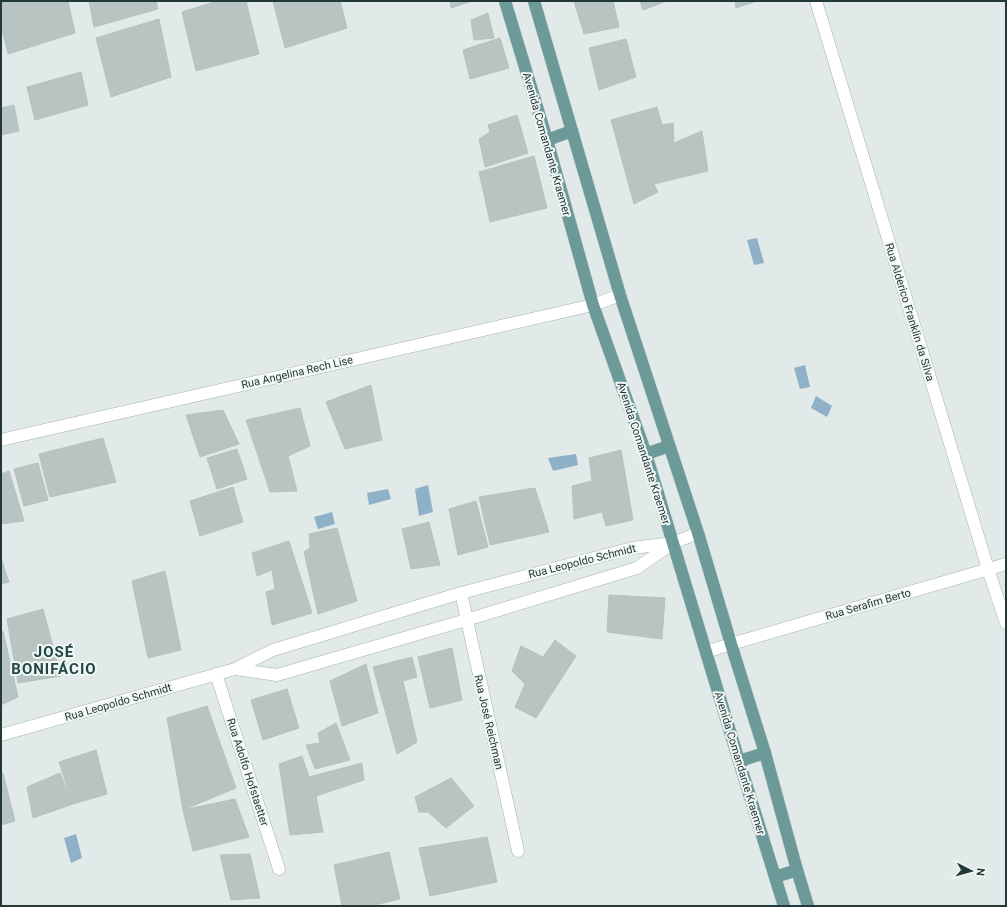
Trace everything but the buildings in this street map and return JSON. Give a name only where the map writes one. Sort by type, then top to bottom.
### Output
[{"type":"main road","name":"Avenida Comandante Kraemer","points":[[504,1],[547,140],[593,305],[646,454],[784,906]]},
{"type":"main road","points":[[534,1],[620,295],[698,533],[765,753],[808,906]]},
{"type":"main road","points":[[547,140],[572,131]]},
{"type":"main road","points":[[646,454],[669,446]]},
{"type":"main road","points":[[739,761],[765,753]]},
{"type":"main road","points":[[775,878],[797,870]]},
{"type":"street","name":"Rua Alderico Franklin da Silva","points":[[816,1],[988,569],[1006,623]]},
{"type":"street","name":"Rua Angelina Rech Lise","points":[[1,440],[593,305],[620,295]]},
{"type":"street","points":[[673,543],[698,533]]},
{"type":"street","name":"Rua Leopoldo Schmidt","points":[[1,735],[235,669],[273,650],[461,593],[632,548],[673,543]]},
{"type":"street","name":"Rua Leopoldo Schmidt","points":[[235,669],[277,675],[637,568],[673,543]]},
{"type":"street","name":"Rua Serafim Berto","points":[[706,652],[1006,564]]},
{"type":"street","name":"Rua José Reichman","points":[[461,593],[518,851]]},
{"type":"street","name":"Rua Adolfo Hofstaetter","points":[[216,674],[279,869]]},
{"type":"water","points":[[757,238],[764,263],[754,265],[747,240]]},
{"type":"water","points":[[805,365],[810,387],[800,389],[794,368]]},
{"type":"water","points":[[816,396],[832,406],[827,417],[811,408]]},
{"type":"water","points":[[576,454],[578,465],[553,471],[548,458]]},
{"type":"water","points":[[428,485],[433,512],[419,516],[415,489]]},
{"type":"water","points":[[388,489],[391,499],[369,505],[367,493]]},
{"type":"water","points":[[332,512],[335,524],[318,529],[314,517]]},
{"type":"water","points":[[76,834],[82,858],[71,863],[64,838]]},
{"type":"district","name":"JOSÉ BONIFÁCIO","points":[[54,660]]}]
